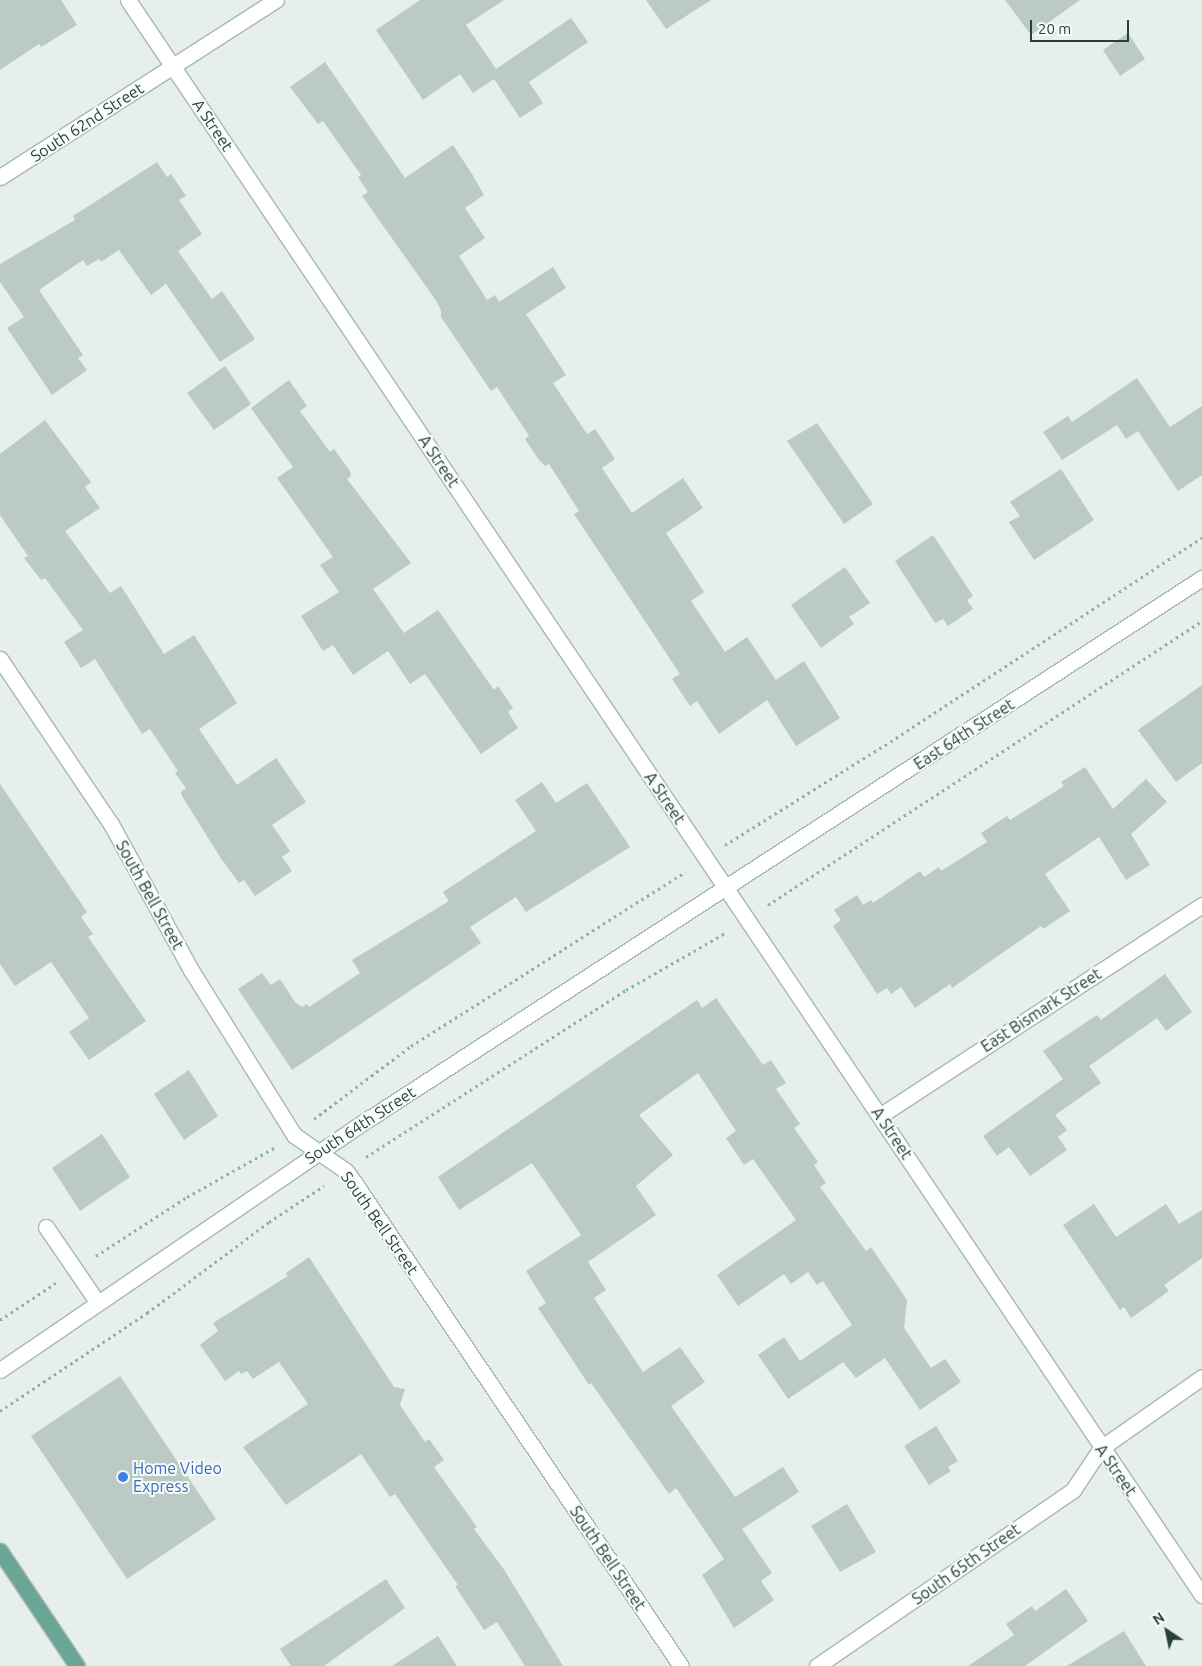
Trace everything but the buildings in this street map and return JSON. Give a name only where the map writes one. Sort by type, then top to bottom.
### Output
[{"type":"main road","points":[[0,1551],[77,1666]]},
{"type":"street","name":"A Street","points":[[128,0],[705,858],[881,1115],[1101,1448],[1202,1595]]},
{"type":"street","name":"South 62nd Street","points":[[0,177],[276,0]]},
{"type":"street","name":"East 64th Street","points":[[726,889],[1202,578]]},
{"type":"street","name":"South Bell Street","points":[[0,659],[111,824],[191,970],[294,1135],[346,1171],[681,1666]]},
{"type":"street","name":"South 64th Street","points":[[0,1370],[320,1152],[726,889]]},
{"type":"street","name":"East Bismark Street","points":[[881,1115],[1202,905]]},
{"type":"street","points":[[46,1227],[98,1303]]},
{"type":"street","points":[[1101,1448],[1202,1377]]},
{"type":"street","name":"South 65th Street","points":[[817,1666],[1072,1490],[1101,1448]]},
{"type":"path","points":[[0,1320],[187,1197],[255,1161],[294,1135],[411,1046],[597,926],[655,893],[705,858],[896,738],[1202,538]]},
{"type":"path","points":[[0,1411],[147,1313],[269,1222],[346,1171],[626,990],[712,942],[1202,621]]},
{"type":"place","name":"Home Video Express","points":[[123,1477]]}]
